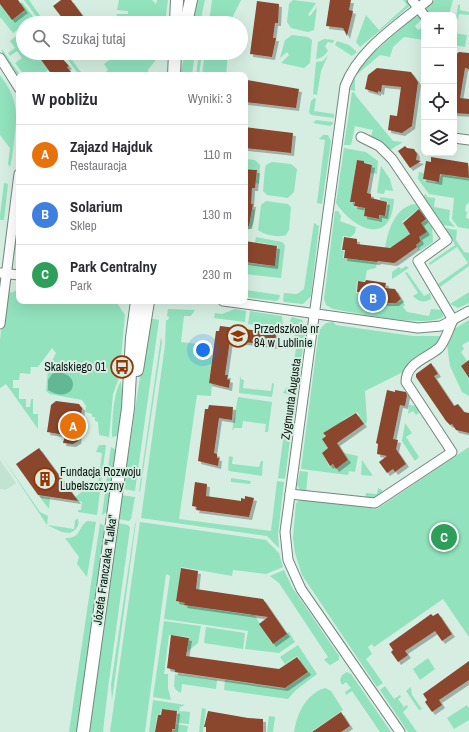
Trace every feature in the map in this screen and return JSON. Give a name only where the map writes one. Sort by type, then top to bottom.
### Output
[{"type":"street","points":[[176,16],[177,0]]},
{"type":"street","points":[[188,16],[191,0]]},
{"type":"street","points":[[412,0],[421,12]]},
{"type":"street","name":"Zygmunta Augusta","points":[[400,732],[294,578],[288,560],[286,542],[290,494],[346,86],[350,73],[362,56],[421,12],[428,0]]},
{"type":"street","points":[[0,58],[16,83]]},
{"type":"street","points":[[361,137],[379,146],[392,159],[447,240],[418,261],[453,320]]},
{"type":"street","points":[[457,138],[469,140]]},
{"type":"street","points":[[0,324],[3,273],[16,193]]},
{"type":"street","points":[[3,273],[16,275]]},
{"type":"street","name":"Józefa Franczaka \"Lalka\"","points":[[82,732],[128,408],[132,338],[137,304]]},
{"type":"street","name":"Józefa Franczaka \"Lalka\"","points":[[128,408],[134,388],[148,304]]},
{"type":"street","points":[[244,304],[418,328],[432,328],[469,312]]},
{"type":"street","points":[[290,494],[374,503],[452,452],[406,382],[406,374],[410,368],[440,347],[453,320]]},
{"type":"shaded area","points":[[24,0],[29,0],[40,16],[36,16]]},
{"type":"shaded area","points":[[119,0],[152,0],[156,4],[157,0],[168,0],[166,16],[117,16],[117,14],[128,14],[128,11],[117,10]]},
{"type":"shaded area","points":[[197,0],[205,0],[202,16],[194,16]]},
{"type":"shaded area","points":[[212,0],[241,0],[233,16],[210,16]]},
{"type":"shaded area","points":[[293,0],[316,3],[308,15],[310,16],[317,7],[314,30],[308,32],[291,28],[287,22],[289,4]]},
{"type":"shaded area","points":[[403,0],[407,0],[411,5],[360,47],[356,42],[366,15],[379,30],[407,5]]},
{"type":"shaded area","points":[[435,0],[453,0],[450,12],[427,12],[426,8]]},
{"type":"shaded area","points":[[22,2],[32,16],[18,16],[25,11],[21,4]]},
{"type":"shaded area","points":[[0,4],[12,20],[16,17],[16,31],[13,33],[0,18]]},
{"type":"shaded area","points":[[460,4],[460,10],[469,12],[469,15],[459,14],[458,20],[457,12],[458,5]]},
{"type":"shaded area","points":[[420,16],[421,18],[421,20],[415,26],[418,30],[421,28],[421,40],[404,37],[393,47],[390,57],[380,55],[355,76],[355,91],[350,90],[354,75],[362,63],[414,17]]},
{"type":"shaded area","points":[[457,33],[467,35],[465,47],[457,46]]},
{"type":"shaded area","points":[[292,35],[308,37],[312,40],[310,63],[304,68],[281,63],[289,55],[287,52],[280,58],[285,40]]},
{"type":"shaded area","points":[[16,36],[16,52],[10,56],[8,53],[15,48],[10,41]]},
{"type":"shaded area","points":[[324,39],[334,40],[333,43],[328,42],[325,46],[328,51],[326,54],[316,59],[318,42]]},
{"type":"shaded area","points":[[337,41],[349,45],[357,52],[352,56],[335,45]]},
{"type":"shaded area","points":[[2,49],[18,72],[16,73],[2,53]]},
{"type":"shaded area","points":[[328,55],[321,71],[317,95],[313,94],[316,62],[323,61]]},
{"type":"shaded area","points":[[19,60],[41,60],[48,70],[46,72],[22,72],[15,63]]},
{"type":"shaded area","points":[[68,60],[72,60],[81,72],[77,72]]},
{"type":"shaded area","points":[[109,60],[156,60],[148,72],[106,72],[108,70],[104,64]]},
{"type":"shaded area","points":[[183,60],[194,60],[192,72],[181,72]]},
{"type":"shaded area","points":[[198,60],[201,60],[199,72],[196,72]]},
{"type":"shaded area","points":[[204,60],[227,60],[226,72],[202,72]]},
{"type":"shaded area","points":[[0,75],[13,99],[16,114],[10,167],[8,164],[10,148],[0,135]]},
{"type":"shaded area","points":[[352,92],[355,93],[393,141],[403,142],[390,150],[371,136],[373,130],[355,126],[351,145],[344,145]]},
{"type":"shaded area","points":[[314,98],[316,99],[314,111],[334,114],[334,118],[311,115],[309,112],[311,101]]},
{"type":"shaded area","points":[[316,120],[333,122],[333,124],[330,126],[313,123]]},
{"type":"shaded area","points":[[323,135],[328,135],[331,141],[322,204],[317,203],[325,140],[319,139]]},
{"type":"shaded area","points":[[344,148],[366,152],[378,161],[377,174],[371,173],[372,164],[357,160],[350,202],[354,202],[354,207],[364,208],[364,216],[379,220],[380,216],[386,216],[388,202],[380,200],[380,197],[394,199],[392,214],[387,223],[380,228],[371,229],[353,221],[336,203]]},
{"type":"shaded area","points":[[248,159],[255,160],[260,165],[259,184],[256,183],[257,170],[248,168]]},
{"type":"shaded area","points":[[272,162],[291,164],[297,169],[294,192],[288,198],[267,195],[263,191],[265,168],[266,165]]},
{"type":"shaded area","points":[[381,166],[390,179],[393,191],[385,190],[384,194],[377,193]]},
{"type":"shaded area","points":[[419,172],[424,173],[423,180],[435,183],[436,181],[439,182],[442,173],[455,177],[456,175],[465,176],[465,178],[469,179],[469,202],[466,205],[465,211],[467,212],[466,218],[469,219],[469,229],[458,227],[452,219],[454,198],[429,194],[418,179]]},
{"type":"shaded area","points":[[4,183],[8,184],[4,220],[0,220],[0,215]]},
{"type":"shaded area","points":[[426,194],[427,197],[435,198],[434,207],[450,210],[449,220],[455,227],[443,225],[423,196]]},
{"type":"shaded area","points":[[266,201],[288,204],[291,207],[289,230],[286,235],[272,236],[258,230],[261,205]]},
{"type":"shaded area","points":[[415,204],[420,208],[402,222],[410,234],[388,249],[385,248],[388,234],[398,214],[408,206]]},
{"type":"shaded area","points":[[252,209],[255,210],[253,223],[251,228],[248,230],[248,223],[250,223]]},
{"type":"shaded area","points":[[335,211],[338,211],[341,216],[340,221],[356,227],[355,233],[351,237],[343,236],[341,250],[344,251],[343,258],[377,263],[376,268],[367,270],[365,281],[357,281],[356,293],[361,294],[360,299],[387,304],[392,304],[402,300],[405,305],[403,307],[407,312],[429,316],[431,309],[442,310],[443,317],[434,320],[421,321],[390,319],[333,309],[326,305],[324,299]]},
{"type":"shaded area","points":[[426,220],[432,227],[433,242],[420,251],[416,245],[422,241],[419,237],[427,232],[421,223]]},
{"type":"shaded area","points":[[314,223],[319,226],[311,296],[303,304],[284,302],[284,293],[297,294],[304,289]]},
{"type":"shaded area","points":[[445,228],[457,230],[456,240],[464,252],[469,253],[469,266],[440,287],[438,284],[468,263],[457,247],[430,265],[429,263],[455,245]]},
{"type":"shaded area","points":[[16,230],[16,245],[14,257],[12,257]]},
{"type":"shaded area","points":[[256,237],[282,242],[285,245],[281,278],[248,274],[248,263],[275,266],[278,246],[258,242],[255,243]]},
{"type":"shaded area","points":[[406,266],[409,268],[392,279],[392,272],[399,267],[401,269]]},
{"type":"shaded area","points":[[407,272],[424,296],[430,293],[431,299],[421,301],[417,300],[413,296],[418,293],[405,273]]},
{"type":"shaded area","points":[[6,289],[9,289],[11,293],[16,290],[16,304],[118,304],[125,315],[119,378],[113,394],[109,437],[99,435],[98,422],[95,421],[95,417],[92,417],[92,414],[85,412],[86,406],[82,400],[50,394],[46,391],[48,369],[56,353],[52,348],[38,367],[31,367],[30,374],[20,373],[19,380],[13,380],[13,388],[19,388],[19,399],[26,399],[26,407],[30,407],[31,399],[33,399],[33,414],[38,414],[38,429],[6,384],[0,388],[0,340]]},
{"type":"shaded area","points":[[248,290],[280,295],[279,299],[276,301],[248,297]]},
{"type":"shaded area","points":[[469,292],[469,303],[458,308],[450,304]]},
{"type":"shaded area","points":[[168,309],[195,310],[191,316],[184,316],[181,342],[213,346],[209,383],[212,384],[211,396],[197,395],[179,519],[271,531],[277,481],[284,482],[278,534],[279,548],[267,536],[141,518],[165,345],[166,320],[168,320],[169,317],[167,316]]},
{"type":"shaded area","points":[[235,309],[246,311],[245,322],[214,318],[215,313],[222,314]]},
{"type":"shaded area","points":[[250,311],[282,316],[283,324],[277,323],[277,328],[248,324]]},
{"type":"shaded area","points":[[292,317],[302,320],[306,328],[299,374],[295,377],[289,373],[293,372],[297,339],[290,326],[290,320]]},
{"type":"shaded area","points":[[149,318],[159,320],[135,491],[123,489]]},
{"type":"shaded area","points":[[469,320],[469,341],[462,345],[464,349],[461,352],[467,361],[461,366],[469,379],[469,396],[462,392],[450,366],[447,345],[454,329]]},
{"type":"shaded area","points":[[333,322],[336,325],[413,336],[443,336],[438,346],[424,353],[407,366],[403,372],[365,391],[367,422],[365,424],[357,412],[323,433],[325,436],[322,439],[328,448],[322,453],[329,466],[333,465],[336,469],[349,460],[344,453],[358,456],[355,472],[349,471],[348,475],[301,469],[319,330],[326,323]]},
{"type":"shaded area","points":[[161,337],[162,342],[140,492],[139,491]]},
{"type":"shaded area","points":[[57,372],[65,374],[71,378],[73,383],[69,392],[57,394],[48,390],[48,380],[52,374]]},
{"type":"shaded area","points":[[240,376],[241,379],[244,380],[243,388],[271,391],[272,383],[274,384],[272,397],[239,393]]},
{"type":"shaded area","points":[[121,381],[123,403],[119,432],[117,436],[112,437],[116,393]]},
{"type":"shaded area","points":[[291,386],[291,389],[295,390],[296,394],[285,479],[278,478],[289,394],[283,393],[286,388]]},
{"type":"shaded area","points":[[238,397],[272,402],[268,432],[265,432],[266,424],[243,421],[242,428],[234,428],[232,431]]},
{"type":"shaded area","points":[[409,405],[417,406],[420,412],[416,415],[413,411],[408,414]]},
{"type":"shaded area","points":[[405,423],[412,433],[406,437],[419,457],[415,461],[402,441]]},
{"type":"shaded area","points":[[99,445],[106,445],[97,515],[78,512],[78,510],[81,510],[82,502],[78,501],[75,497],[83,491],[97,492],[102,453],[96,452]]},
{"type":"shaded area","points":[[111,447],[116,450],[111,488],[105,488]]},
{"type":"shaded area","points":[[469,447],[469,637],[443,599],[374,647],[372,644],[368,647],[372,654],[366,659],[383,683],[377,687],[302,575],[295,553],[293,538],[296,503],[302,499],[377,509]]},
{"type":"shaded area","points":[[0,454],[40,512],[48,516],[47,525]]},
{"type":"shaded area","points":[[229,456],[233,457],[232,464],[259,467],[261,461],[263,461],[262,476],[229,471]]},
{"type":"shaded area","points":[[0,460],[16,483],[6,490],[0,489]]},
{"type":"shaded area","points":[[362,460],[373,476],[361,475]]},
{"type":"shaded area","points":[[300,471],[308,472],[306,493],[301,491],[297,485]]},
{"type":"shaded area","points":[[231,478],[251,481],[250,484],[231,482]]},
{"type":"shaded area","points":[[378,488],[382,490],[382,494],[374,499],[365,499],[366,493],[377,494]]},
{"type":"shaded area","points":[[105,493],[110,493],[108,511],[102,515]]},
{"type":"shaded area","points":[[121,495],[135,497],[131,519],[129,521],[118,519]]},
{"type":"shaded area","points":[[39,496],[50,498],[49,509]]},
{"type":"shaded area","points":[[78,519],[77,528],[70,533],[62,532],[47,525],[74,529],[75,520]]},
{"type":"shaded area","points":[[87,521],[96,522],[87,577],[77,564],[79,557],[65,538],[74,537],[77,535],[84,523]]},
{"type":"shaded area","points":[[136,522],[112,700],[111,685]]},
{"type":"shaded area","points":[[140,522],[266,540],[279,553],[283,567],[266,574],[233,570],[232,576],[181,567],[176,601],[185,603],[185,605],[250,615],[253,612],[272,644],[289,632],[295,642],[279,653],[245,649],[248,631],[164,619],[170,576],[166,574],[145,732],[110,732]]},
{"type":"shaded area","points":[[100,523],[104,526],[105,531],[77,732],[69,732]]},
{"type":"shaded area","points":[[118,523],[128,525],[130,528],[103,732],[88,732]]},
{"type":"shaded area","points":[[284,570],[292,587],[339,656],[339,660],[330,665],[324,660],[328,657],[279,583],[270,576]]},
{"type":"shaded area","points":[[164,621],[201,626],[198,643],[187,652],[189,637],[169,635],[164,674],[168,674],[168,688],[171,700],[153,697]]},
{"type":"shaded area","points":[[206,627],[245,633],[243,649],[204,643]]},
{"type":"shaded area","points":[[298,645],[317,674],[296,690],[288,699],[224,690],[225,680],[284,689],[309,672],[297,656],[285,664],[280,657]]},
{"type":"shaded area","points":[[428,658],[435,669],[420,680],[413,669]]},
{"type":"shaded area","points":[[347,672],[351,674],[391,732],[380,732],[352,691],[346,695],[345,692],[351,688],[346,682],[342,685],[340,680],[342,675]]},
{"type":"shaded area","points":[[175,674],[217,680],[216,689],[182,684],[181,693],[176,690],[174,686]]},
{"type":"shaded area","points":[[385,686],[394,699],[400,695],[401,697],[398,699],[404,707],[407,705],[408,707],[403,712],[417,732],[408,732],[380,690]]},
{"type":"shaded area","points":[[411,687],[412,695],[422,709],[419,710],[406,691]]},
{"type":"shaded area","points":[[325,688],[331,691],[343,710],[311,732],[294,732],[297,718],[304,705],[313,695]]},
{"type":"shaded area","points":[[153,700],[185,705],[180,707],[179,711],[190,712],[189,724],[177,723],[178,711],[161,709],[160,716],[157,715],[155,732],[149,732]]},
{"type":"shaded area","points":[[467,705],[469,708],[469,720],[454,729],[447,718]]},
{"type":"shaded area","points":[[202,708],[206,709],[203,732],[199,732]]},
{"type":"shaded area","points":[[269,716],[275,717],[273,732],[267,732]]},
{"type":"shaded area","points":[[176,724],[188,726],[187,732],[172,732],[175,730]]},
{"type":"building","points":[[0,0],[18,0],[25,10],[12,20],[0,4]]},
{"type":"building","points":[[61,0],[71,0],[83,16],[61,16],[53,6]]},
{"type":"building","points":[[330,0],[351,0],[349,10],[353,11],[347,36],[343,28],[326,26]]},
{"type":"building","points":[[257,1],[279,4],[278,23],[275,23],[273,38],[276,38],[272,57],[250,54]]},
{"type":"building","points":[[459,52],[469,53],[469,69],[465,68],[460,98],[469,99],[469,114],[457,113],[457,54]]},
{"type":"building","points":[[41,60],[63,60],[69,66],[67,67],[71,72],[50,72]]},
{"type":"building","points":[[377,68],[411,72],[418,82],[412,126],[402,133],[388,130],[390,115],[397,116],[401,87],[382,85],[381,92],[378,91],[378,93],[365,89],[368,75]]},
{"type":"building","points":[[248,80],[299,89],[296,108],[248,102]]},
{"type":"building","points":[[248,127],[293,133],[291,153],[248,148]]},
{"type":"building","points":[[405,146],[407,148],[414,149],[417,154],[416,160],[421,161],[410,168],[398,151]]},
{"type":"building","points":[[431,157],[468,163],[469,178],[440,174],[439,182],[423,179],[426,161],[431,162]]},
{"type":"building","points":[[357,160],[364,161],[364,163],[372,165],[367,193],[371,194],[371,198],[387,202],[385,216],[379,215],[379,219],[364,216],[365,208],[354,206],[355,202],[350,202]]},
{"type":"building","points":[[248,169],[257,170],[255,188],[252,188],[251,204],[253,204],[249,226]]},
{"type":"building","points":[[419,209],[426,219],[421,223],[427,232],[419,237],[421,241],[416,245],[417,247],[396,262],[377,262],[344,258],[345,250],[342,250],[344,237],[357,239],[357,244],[390,248],[410,234],[403,223]]},
{"type":"building","points":[[248,241],[277,246],[275,266],[248,262]]},
{"type":"building","points":[[366,280],[386,283],[385,288],[395,289],[401,299],[396,303],[386,303],[361,298],[362,293],[357,292],[358,281],[365,282]]},
{"type":"building","points":[[220,326],[276,333],[275,346],[230,340],[225,375],[228,375],[227,379],[230,380],[229,388],[209,383],[216,331],[219,331]]},
{"type":"building","points":[[469,360],[469,378],[461,366]]},
{"type":"building","points":[[431,363],[438,374],[434,376],[454,406],[458,404],[464,412],[469,413],[469,433],[456,430],[452,424],[450,425],[446,421],[416,377],[416,374]]},
{"type":"building","points":[[387,390],[406,392],[407,395],[405,406],[400,405],[393,439],[398,440],[396,449],[406,464],[395,472],[393,469],[387,473],[379,462],[387,456],[377,454],[378,444],[376,443]]},
{"type":"building","points":[[56,401],[79,404],[82,408],[78,441],[73,444],[63,443],[65,435],[47,432],[51,405]]},
{"type":"building","points":[[209,405],[233,407],[232,420],[219,418],[214,453],[217,454],[217,458],[219,458],[218,466],[198,461],[205,409],[208,409]]},
{"type":"building","points":[[356,413],[364,424],[337,443],[348,460],[336,469],[333,464],[330,466],[322,453],[328,448],[322,439],[326,436],[323,433]]},
{"type":"building","name":"Fundacja Rozwoju Lubelszczyzny","points":[[39,448],[78,501],[38,495],[16,464]]},
{"type":"building","points":[[195,482],[207,484],[206,496],[241,501],[241,498],[245,499],[245,496],[254,498],[249,517],[196,510],[197,507],[192,506]]},
{"type":"building","points":[[181,568],[198,571],[196,589],[263,599],[287,634],[273,644],[259,624],[268,617],[184,605],[185,603],[176,601]]},
{"type":"building","points":[[438,613],[452,634],[442,641],[435,631],[405,651],[408,655],[398,662],[391,652],[393,650],[389,644],[431,614],[433,616]]},
{"type":"building","points":[[171,635],[189,638],[186,656],[279,669],[297,657],[308,672],[285,688],[175,672],[175,670],[167,668]]},
{"type":"building","points":[[469,661],[469,680],[439,700],[442,705],[432,712],[425,702],[427,700],[423,694]]},
{"type":"building","points":[[162,709],[177,711],[175,729],[172,729],[172,732],[155,732],[158,715],[161,715]]},
{"type":"building","points":[[208,711],[263,719],[263,732],[206,732],[206,727],[204,727]]},
{"type":"building","points":[[341,712],[350,726],[341,732],[312,732]]},
{"type":"place","name":"Solarium","points":[[373,298]]},
{"type":"place","name":"Przedszkole nr 84 w Lublinie","points":[[238,336]]},
{"type":"place","name":"Skalskiego 01","points":[[122,367]]},
{"type":"place","name":"Zajazd Hajduk","points":[[73,426]]},
{"type":"place","name":"Fundacja Rozwoju Lubelszczyzny","points":[[45,479]]},
{"type":"place","name":"Park Centralny","points":[[444,537]]}]
